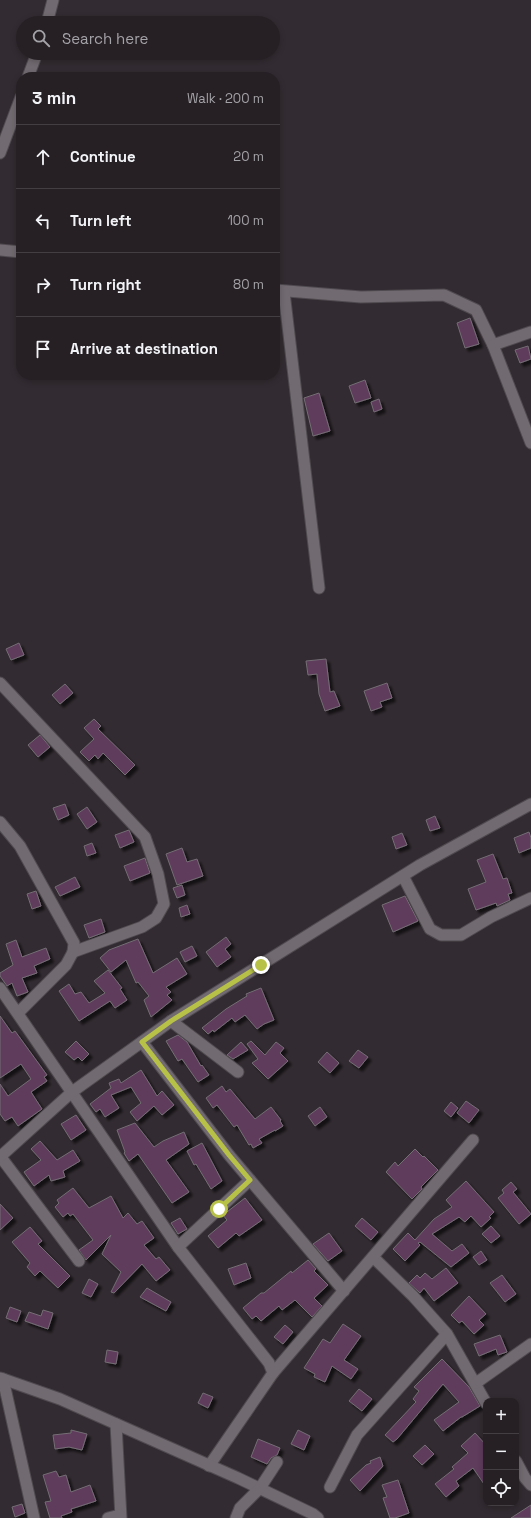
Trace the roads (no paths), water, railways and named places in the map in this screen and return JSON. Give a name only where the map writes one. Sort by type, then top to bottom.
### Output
[{"type":"street","points":[[49,16],[53,0]]},
{"type":"street","points":[[30,72],[34,60]]},
{"type":"street","points":[[0,153],[16,110]]},
{"type":"street","points":[[0,250],[16,252]]},
{"type":"street","points":[[280,291],[361,297],[444,295],[476,310],[493,345],[531,444]]},
{"type":"street","points":[[280,298],[319,588]]},
{"type":"street","points":[[493,345],[531,332]]},
{"type":"street","points":[[0,683],[145,837],[158,874],[164,904],[156,918],[142,928],[73,952]]},
{"type":"street","points":[[79,1261],[0,1156],[72,1092],[171,1021],[403,876],[531,804]]},
{"type":"street","points":[[0,822],[20,846],[74,943],[73,952],[66,965],[18,1013]]},
{"type":"street","points":[[403,876],[430,929],[441,935],[461,935],[491,917],[531,898]]},
{"type":"street","points":[[0,988],[178,1247],[269,1363],[273,1373]]},
{"type":"street","points":[[171,1021],[238,1072]]},
{"type":"street","points":[[142,1042],[229,1155],[344,1290]]},
{"type":"street","points":[[209,1466],[273,1373],[473,1140]]},
{"type":"street","points":[[178,1247],[250,1180]]},
{"type":"street","points":[[373,1257],[414,1296],[447,1334],[484,1398]]},
{"type":"street","points":[[330,1487],[357,1436],[447,1334]]},
{"type":"street","points":[[476,1383],[531,1344]]},
{"type":"street","points":[[2,1378],[60,1399],[260,1488],[313,1514],[318,1518]]},
{"type":"street","points":[[2,1378],[34,1518]]},
{"type":"street","points":[[108,1518],[121,1516],[116,1424]]},
{"type":"street","points":[[236,1518],[240,1508],[260,1488],[277,1462]]},
{"type":"street","points":[[519,1467],[531,1485]]}]
